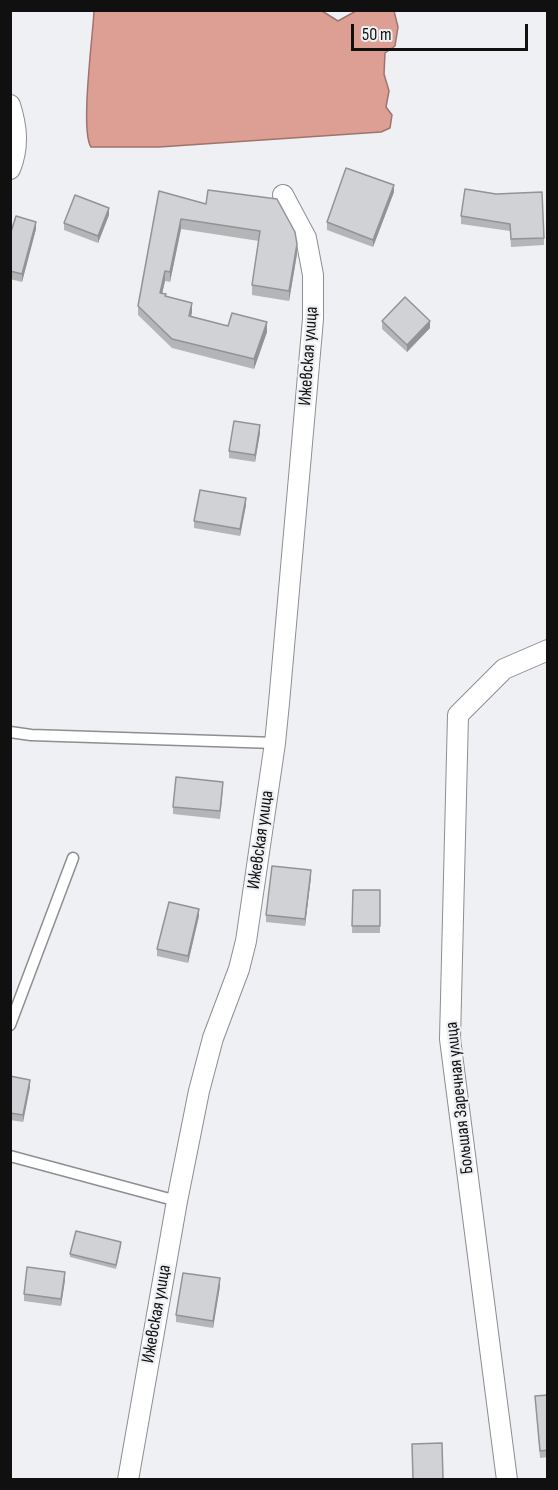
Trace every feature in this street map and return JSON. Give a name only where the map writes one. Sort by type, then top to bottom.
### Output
[{"type":"street","points":[[10,105],[18,137],[15,159],[10,169]]},
{"type":"street","name":"Ижевская улица","points":[[128,1479],[177,1201],[199,1091],[213,1038],[239,969],[246,941],[275,743],[313,319],[314,275],[306,238],[283,195]]},
{"type":"street","name":"Большая Заречная улица","points":[[507,1479],[450,1039],[458,715],[504,669],[548,650]]},
{"type":"lane","points":[[10,732],[31,735],[275,743]]},
{"type":"lane","points":[[10,1025],[73,858]]},
{"type":"lane","points":[[10,1156],[177,1201]]},
{"type":"shaded area","points":[[94,11],[322,11],[338,21],[356,11],[394,11],[398,27],[395,46],[385,53],[384,74],[389,91],[386,107],[392,115],[390,128],[381,132],[159,147],[91,147],[88,138],[87,103]]},
{"type":"building","points":[[346,168],[394,185],[373,240],[327,222]]},
{"type":"building","points":[[465,189],[496,194],[542,192],[544,238],[511,239],[510,224],[461,216]]},
{"type":"building","points":[[208,190],[277,199],[295,232],[297,244],[289,291],[252,285],[260,231],[181,219],[170,272],[165,271],[160,293],[192,303],[189,316],[228,326],[232,313],[267,322],[254,359],[172,339],[138,306],[159,191],[206,204]]},
{"type":"building","points":[[75,195],[109,208],[98,236],[64,223]]},
{"type":"building","points":[[16,216],[36,222],[22,274],[10,271],[10,235]]},
{"type":"building","points":[[405,297],[430,321],[407,345],[382,321]]},
{"type":"building","points":[[234,421],[260,425],[255,455],[229,451]]},
{"type":"building","points":[[200,490],[246,498],[240,529],[194,521]]},
{"type":"building","points":[[176,777],[223,782],[220,811],[173,807]]},
{"type":"building","points":[[272,866],[311,870],[305,919],[266,915]]},
{"type":"building","points":[[353,890],[380,890],[380,926],[352,926]]},
{"type":"building","points":[[169,902],[199,909],[188,956],[157,949]]},
{"type":"building","points":[[10,1076],[30,1080],[23,1115],[10,1113]]},
{"type":"building","points":[[76,1231],[121,1242],[116,1265],[70,1254]]},
{"type":"building","points":[[27,1267],[65,1272],[61,1299],[24,1294]]},
{"type":"building","points":[[183,1273],[220,1278],[213,1321],[176,1315]]},
{"type":"building","points":[[548,1395],[548,1450],[540,1451],[535,1396]]},
{"type":"building","points":[[442,1443],[443,1479],[413,1479],[412,1444]]}]
